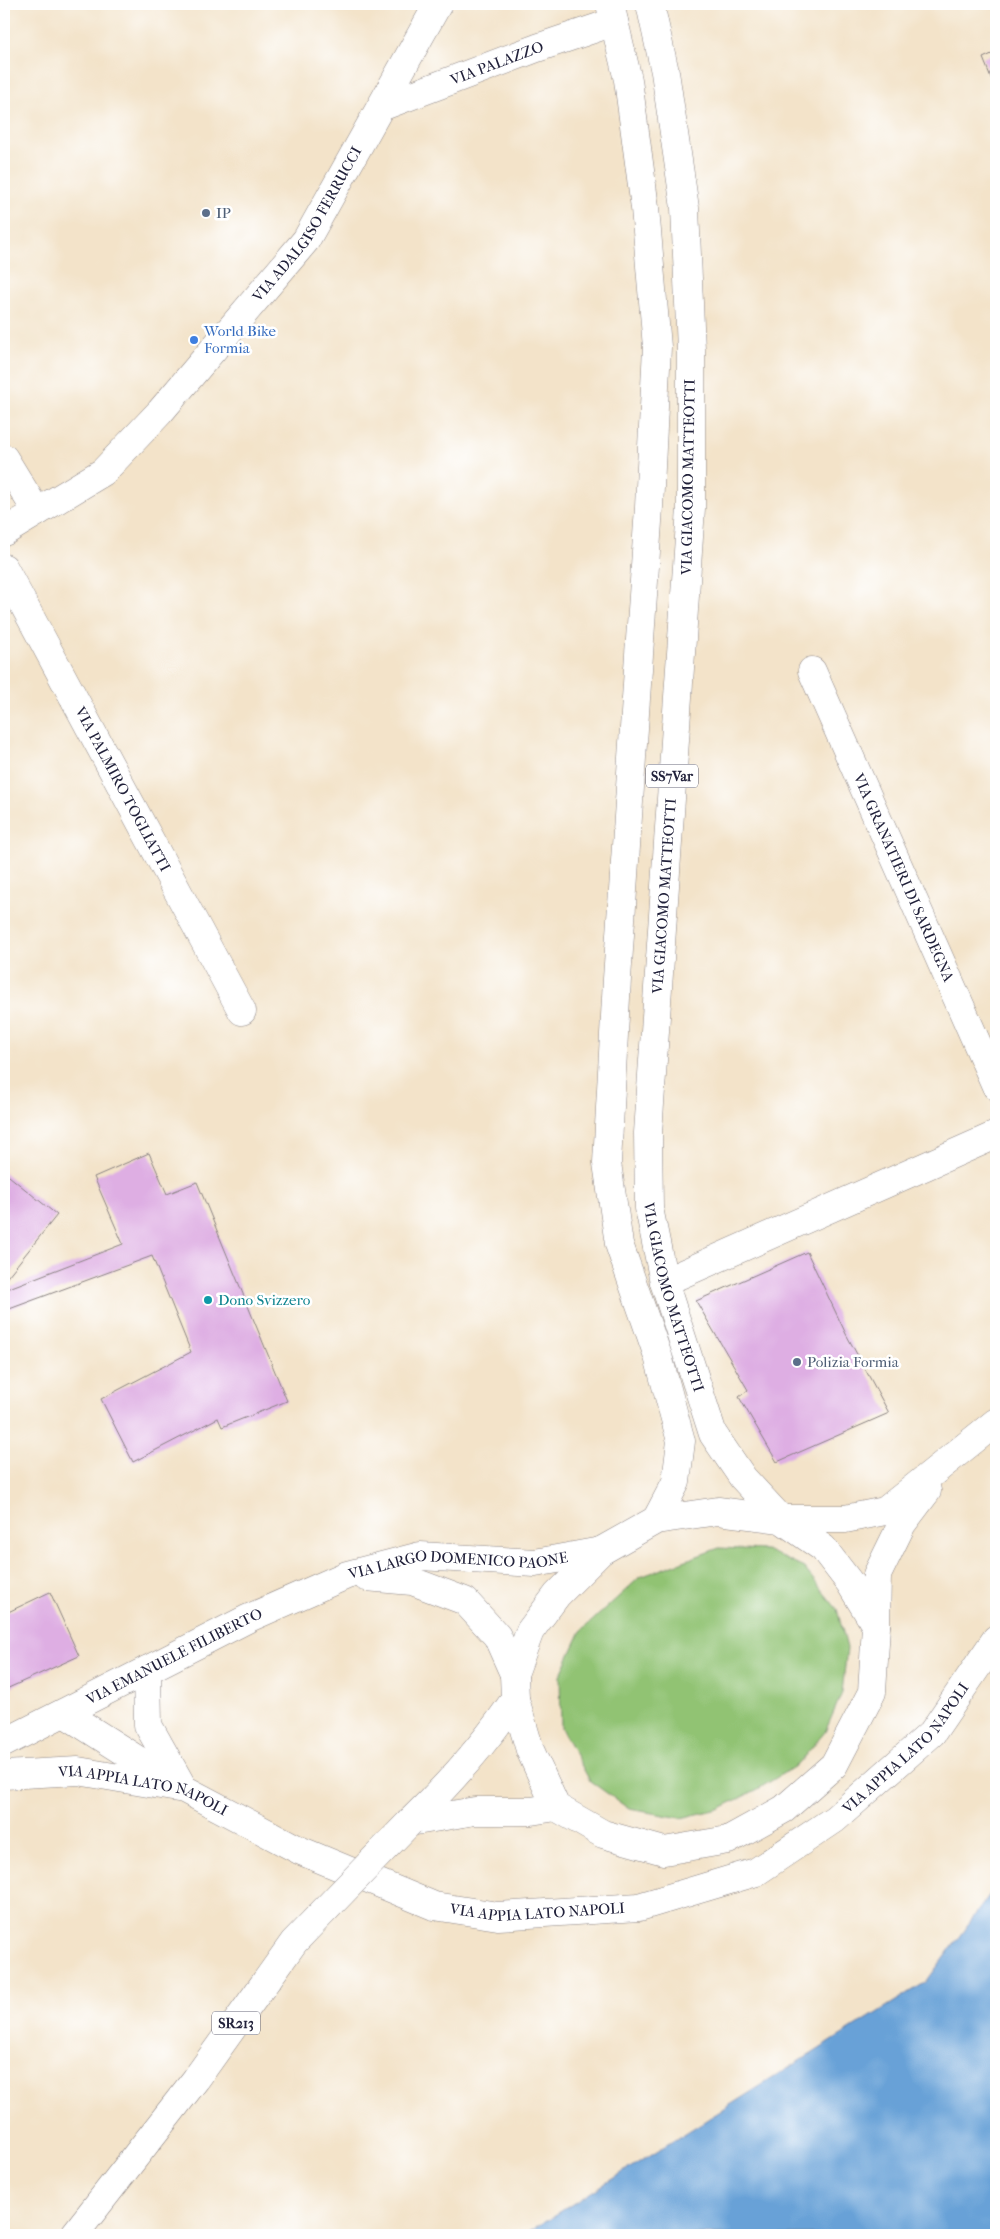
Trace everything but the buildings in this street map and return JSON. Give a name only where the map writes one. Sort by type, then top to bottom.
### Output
[{"type":"street","name":"VIA ADALGISO FERRUCCI","points":[[4,532],[103,472],[160,412],[306,240],[438,4]]},
{"type":"street","name":"VIA GIACOMO MATTEOTTI","points":[[650,4],[665,72],[685,208],[691,350],[691,508],[648,1133],[649,1208],[664,1282],[713,1434],[743,1478],[781,1519]]},
{"type":"street","name":"VIA PALAZZO","points":[[381,107],[536,48],[612,13]]},
{"type":"street","name":"VIA GIACOMO MATTEOTTI","points":[[612,13],[628,80],[645,208],[657,347],[649,507],[616,980],[607,1163],[619,1244],[658,1356],[681,1441],[676,1482],[656,1520]]},
{"type":"street","points":[[4,458],[37,512]]},
{"type":"street","name":"VIA PALMIRO TOGLIATTI","points":[[4,568],[242,1011]]},
{"type":"street","name":"VIA GRANATIERI DI SARDEGNA","points":[[812,670],[996,1086]]},
{"type":"street","points":[[664,1282],[996,1135]]},
{"type":"street","points":[[515,1686],[530,1631],[557,1595],[602,1551],[656,1520],[718,1511],[781,1519],[845,1519],[885,1511],[947,1464],[996,1422]]},
{"type":"street","points":[[410,1822],[475,1811],[531,1811],[556,1807],[603,1834],[664,1851],[728,1840],[784,1809],[834,1765],[872,1692],[878,1575],[902,1524],[947,1464]]},
{"type":"street","points":[[781,1519],[823,1548],[850,1583],[876,1626]]},
{"type":"street","name":"VIA LARGO DOMENICO PAONE","points":[[347,1575],[420,1556],[535,1563],[602,1551]]},
{"type":"street","name":"VIA LARGO DOMENICO PAONE","points":[[347,1575],[412,1581],[465,1600],[496,1636],[515,1686],[530,1750],[556,1807]]},
{"type":"street","name":"VIA EMANUELE FILIBERTO","points":[[4,1743],[249,1618],[347,1575]]},
{"type":"street","name":"VIA APPIA LATO NAPOLI","points":[[4,1775],[78,1771],[184,1789],[299,1850],[434,1906],[498,1916],[639,1907],[756,1872],[836,1819],[932,1732],[996,1638]]},
{"type":"street","points":[[147,1670],[148,1725],[184,1789]]},
{"type":"street","name":"SR213","points":[[74,2235],[196,2079],[294,1942],[443,1790],[493,1732],[515,1686]]},
{"type":"street","points":[[64,1713],[184,1789]]},
{"type":"green space","points":[[719,1548],[766,1550],[804,1568],[837,1609],[847,1648],[842,1693],[825,1732],[797,1765],[758,1789],[718,1809],[681,1818],[629,1809],[590,1781],[561,1728],[560,1676],[581,1631],[640,1577]]},
{"type":"water","points":[[996,1886],[996,2235],[523,2235],[926,1982]]},
{"type":"place","name":"IP","points":[[206,213]]},
{"type":"place","name":"World Bike Formia","points":[[194,340]]},
{"type":"place","name":"Dono Svizzero","points":[[208,1300]]},
{"type":"place","name":"Polizia Formia","points":[[797,1362]]}]
